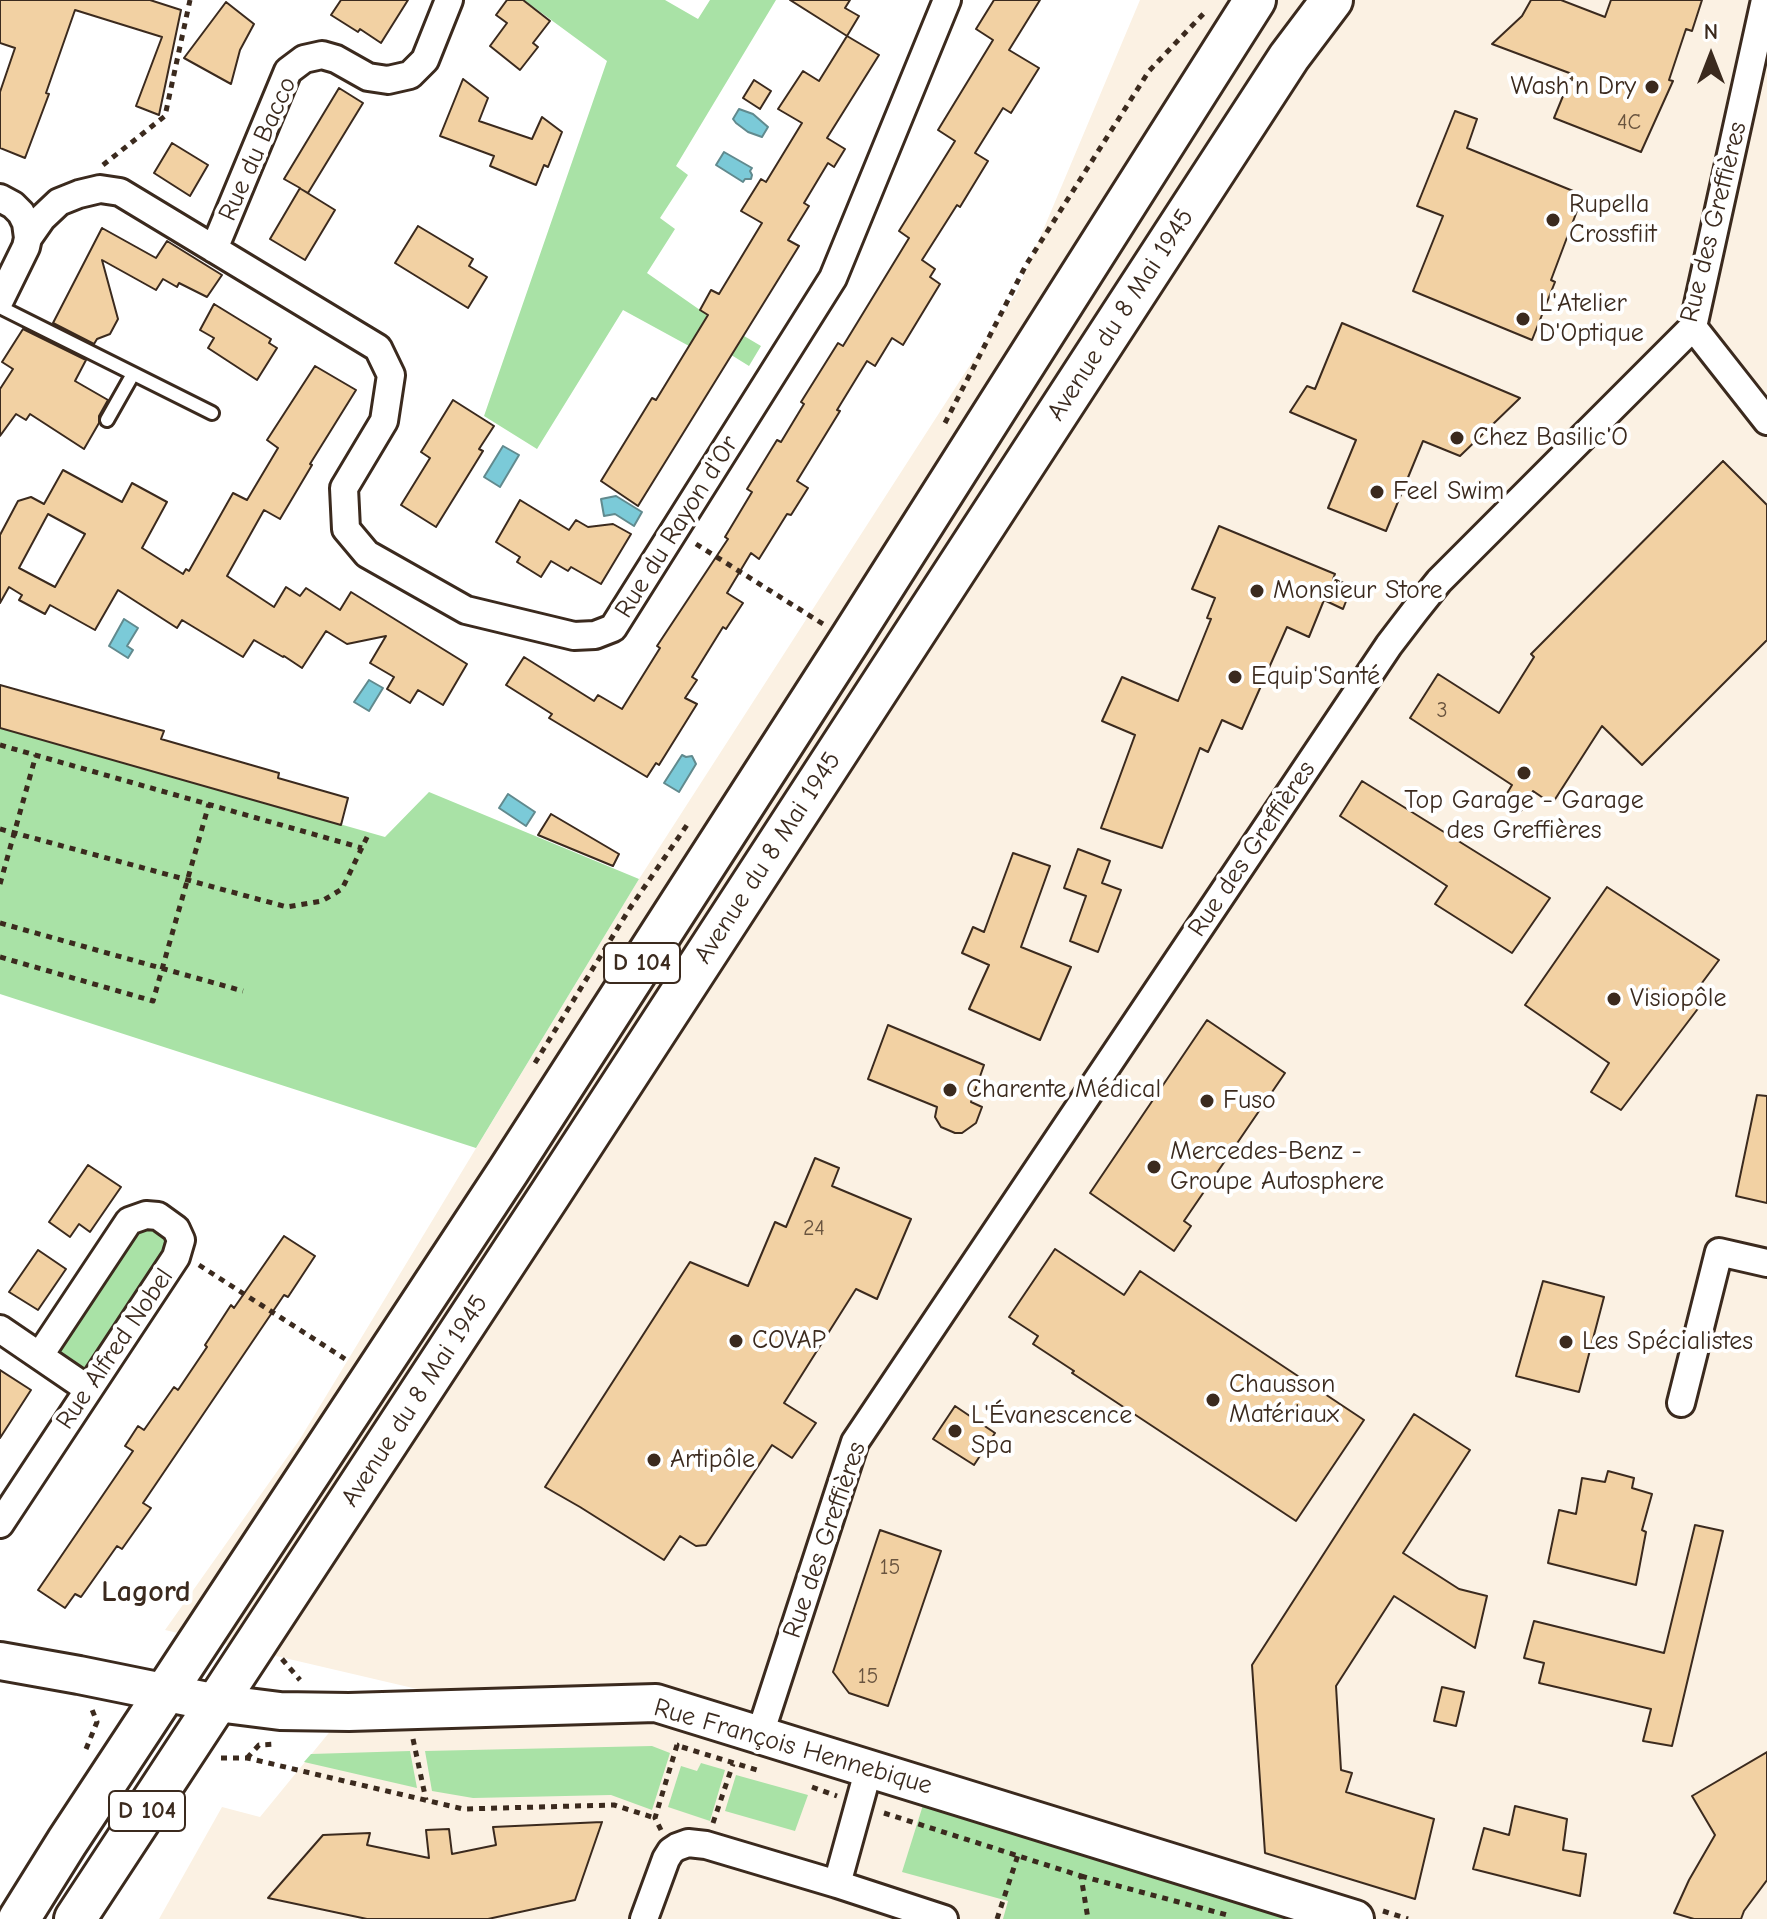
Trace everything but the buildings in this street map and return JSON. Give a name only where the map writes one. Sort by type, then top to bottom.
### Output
[{"type":"main road","name":"Avenue du 8 Mai 1945","points":[[19,1919],[509,1170],[1255,0]]},
{"type":"main road","name":"Avenue du 8 Mai 1945","points":[[75,1919],[1289,57],[1332,0]]},
{"type":"street","name":"Rue du Bacco","points":[[214,249],[288,71],[304,59],[322,55],[336,59],[368,77],[388,80],[410,75],[425,60],[449,0]]},
{"type":"street","name":"Rue du Rayon d'Or","points":[[59,202],[100,189],[120,192],[378,348],[391,375],[384,421],[344,488],[346,529],[367,554],[466,610],[574,636],[595,635],[613,628],[833,278],[947,0]]},
{"type":"street","name":"Rue des Greffières","points":[[760,1734],[855,1442],[1362,685],[1415,611],[1439,581],[1693,327],[1765,0]]},
{"type":"street","points":[[1,198],[59,202]]},
{"type":"street","points":[[0,300],[28,238],[21,213],[1,198]]},
{"type":"street","points":[[28,238],[42,218],[59,202]]},
{"type":"street","points":[[1693,327],[1767,421]]},
{"type":"street","name":"Rue Alfred Nobel","points":[[0,1524],[176,1257],[181,1240],[176,1229],[158,1216],[146,1215],[129,1221],[40,1355]]},
{"type":"street","points":[[1681,1403],[1719,1252],[1767,1263]]},
{"type":"street","points":[[0,1329],[88,1389]]},
{"type":"street","name":"Rue François Hennebique","points":[[0,1661],[217,1703],[280,1711],[349,1712],[656,1703],[1355,1919]]},
{"type":"street","points":[[837,1884],[869,1768]]},
{"type":"street","points":[[644,1919],[659,1873],[671,1851],[688,1843],[706,1845],[944,1919]]},
{"type":"lane","points":[[0,307],[212,413]]},
{"type":"lane","points":[[107,420],[133,374]]},
{"type":"path","points":[[101,167],[165,116],[190,0]]},
{"type":"path","points":[[937,435],[1026,265],[1141,83],[1213,0]]},
{"type":"path","points":[[675,531],[849,641]]},
{"type":"path","points":[[0,745],[362,848]]},
{"type":"path","points":[[0,884],[36,755]]},
{"type":"path","points":[[0,957],[153,1001],[209,804]]},
{"type":"path","points":[[0,829],[287,907],[322,901],[342,889],[369,833]]},
{"type":"path","points":[[0,923],[243,991]]},
{"type":"path","points":[[178,1251],[372,1378]]},
{"type":"path","points":[[426,1800],[413,1739],[428,1739]]},
{"type":"path","points":[[667,1742],[677,1745],[655,1818],[671,1851]]},
{"type":"path","points":[[289,1744],[259,1745],[247,1758],[463,1809],[614,1805],[655,1818]]},
{"type":"path","points":[[711,1827],[733,1764]]},
{"type":"path","points":[[805,1784],[1081,1876],[1241,1919]]},
{"type":"path","points":[[997,1919],[1018,1855]]},
{"type":"path","points":[[1081,1876],[1088,1919]]},
{"type":"shaded area","points":[[1140,0],[1767,0],[1767,1919],[159,1919],[222,1807],[260,1817],[332,1729],[494,1707],[165,1630],[300,1439],[639,879],[1017,292]]},
{"type":"green space","points":[[524,0],[665,0],[698,19],[710,0],[776,0],[676,166],[688,175],[660,218],[675,229],[647,273],[700,310],[761,346],[749,366],[720,348],[689,346],[623,310],[537,449],[484,416],[607,61]]},
{"type":"green space","points":[[0,727],[385,837],[429,792],[639,879],[476,1148],[0,994]]},
{"type":"green space","points":[[129,1221],[176,1229],[88,1389],[40,1355]]},
{"type":"green space","points":[[652,1746],[670,1753],[652,1810],[611,1795],[473,1798],[432,1791],[425,1751]]},
{"type":"green space","points":[[410,1751],[417,1788],[304,1762],[311,1754]]},
{"type":"green space","points":[[701,1763],[725,1770],[710,1821],[668,1807],[681,1766],[697,1771]]},
{"type":"green space","points":[[736,1775],[808,1795],[795,1831],[725,1811]]},
{"type":"green space","points":[[923,1805],[1297,1919],[1003,1919],[1008,1901],[902,1872]]},
{"type":"water","points":[[739,109],[753,114],[768,127],[762,137],[736,123],[733,119]]},
{"type":"water","points":[[724,152],[752,168],[751,179],[743,182],[716,165]]},
{"type":"water","points":[[503,446],[519,455],[500,487],[484,477]]},
{"type":"water","points":[[616,496],[642,512],[634,526],[615,514],[604,516],[601,499]]},
{"type":"water","points":[[124,619],[138,628],[127,646],[133,650],[128,658],[109,646]]},
{"type":"water","points":[[369,680],[383,688],[369,711],[354,702]]},
{"type":"water","points":[[682,755],[692,756],[696,764],[679,792],[664,783]]},
{"type":"water","points":[[508,794],[535,812],[526,826],[499,808]]},
{"type":"place","name":"Wash'n Dry","points":[[1652,87]]},
{"type":"place","name":"Rupella Crossfiit","points":[[1553,220]]},
{"type":"place","name":"L'Atelier D'Optique","points":[[1523,319]]},
{"type":"place","name":"Chez Basilic'O","points":[[1457,438]]},
{"type":"place","name":"Feel Swim","points":[[1377,492]]},
{"type":"place","name":"Monsieur Store","points":[[1257,591]]},
{"type":"place","name":"Equip'Santé","points":[[1235,677]]},
{"type":"place","name":"Top Garage - Garage des Greffières","points":[[1524,773]]},
{"type":"place","name":"Visiopôle","points":[[1614,999]]},
{"type":"place","name":"Charente Médical","points":[[950,1090]]},
{"type":"place","name":"Fuso","points":[[1207,1101]]},
{"type":"place","name":"Mercedes-Benz - Groupe Autosphere","points":[[1154,1167]]},
{"type":"place","name":"COVAP","points":[[736,1341]]},
{"type":"place","name":"Les Spécialistes","points":[[1566,1342]]},
{"type":"place","name":"Chausson Matériaux","points":[[1213,1400]]},
{"type":"place","name":"L'Évanescence Spa","points":[[955,1431]]},
{"type":"place","name":"Artipôle","points":[[654,1460]]},
{"type":"district","name":"Lagord","points":[[146,1593]]}]
